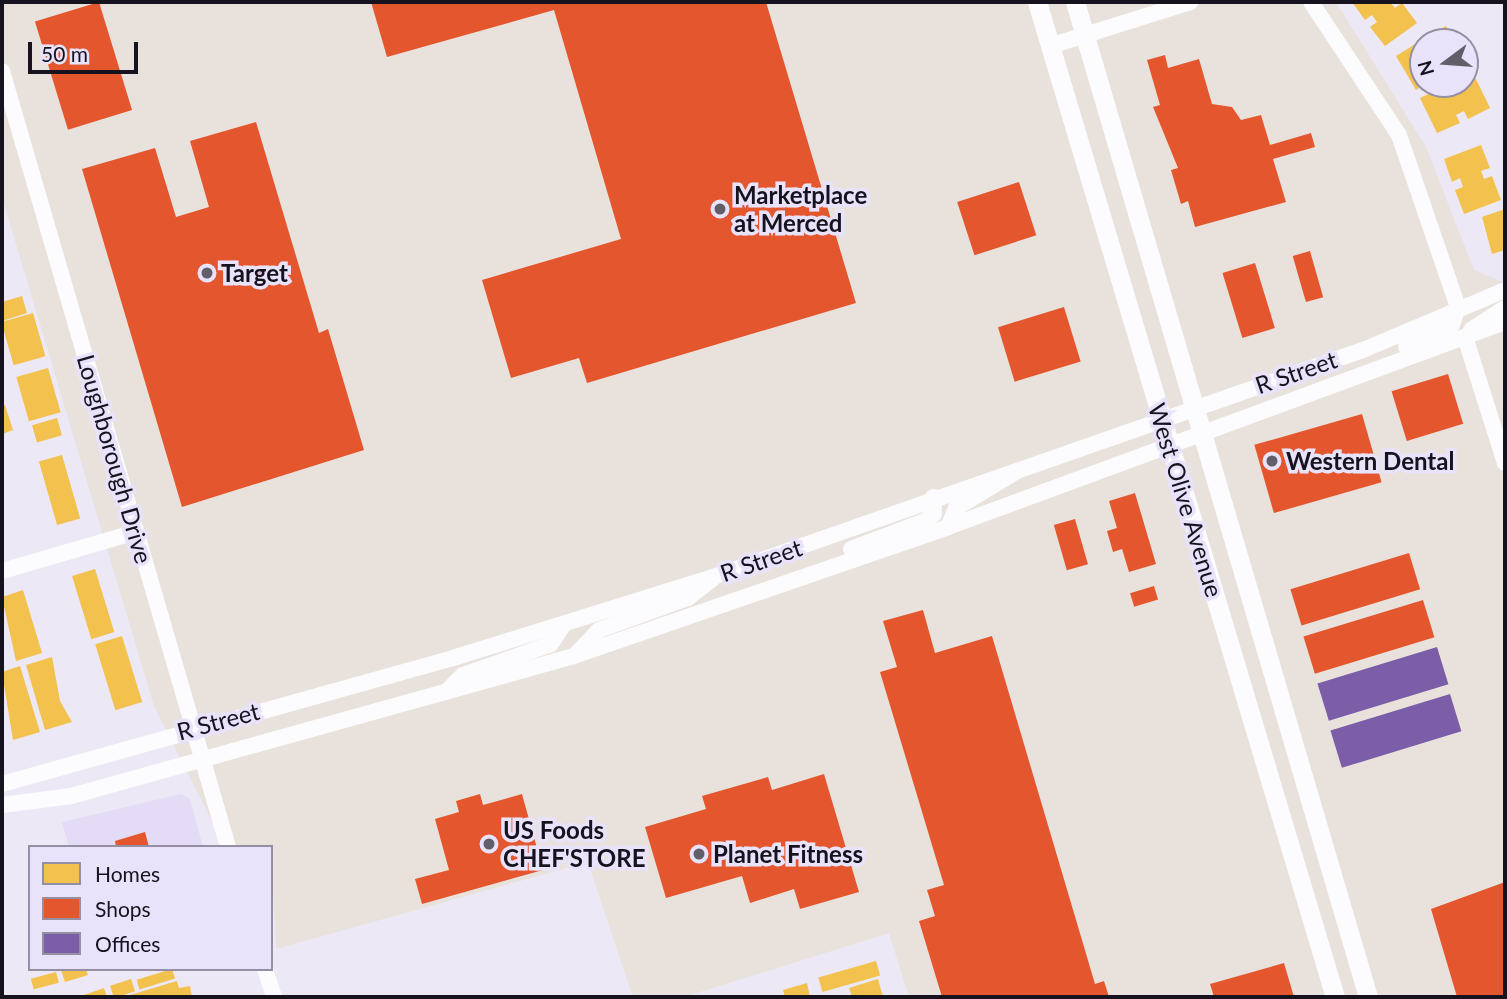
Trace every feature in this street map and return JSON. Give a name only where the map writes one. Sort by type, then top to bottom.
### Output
[{"type":"main road","name":"West Olive Avenue","points":[[1037,2],[1335,997]]},
{"type":"main road","name":"West Olive Avenue","points":[[1075,2],[1368,997]]},
{"type":"street","points":[[1050,46],[1190,2]]},
{"type":"street","points":[[1311,2],[1399,135],[1458,307],[1452,325],[1393,353],[1380,366]]},
{"type":"street","name":"Loughborough Drive","points":[[2,71],[227,845]]},
{"type":"street","name":"R Street","points":[[2,784],[192,727],[565,624],[713,577],[1160,416],[1195,407],[1363,350],[1458,307],[1505,290]]},
{"type":"street","points":[[1505,308],[1465,337],[1505,463]]},
{"type":"street","name":"R Street","points":[[2,805],[71,796],[574,656],[948,527],[1169,441],[1505,321]]},
{"type":"street","points":[[948,527],[956,508],[1005,482],[1017,468]]},
{"type":"street","points":[[817,571],[832,556],[925,521],[934,514],[933,497]]},
{"type":"street","points":[[2,571],[136,532]]},
{"type":"street","points":[[574,656],[599,630],[688,598],[713,577]]},
{"type":"street","points":[[444,693],[463,675],[551,644],[565,624]]},
{"type":"street","points":[[266,971],[274,997]]},
{"type":"shaded area","points":[[2,2],[1336,2],[1426,147],[1474,270],[1505,283],[1505,997],[909,997],[889,933],[684,997],[633,997],[588,862],[276,949],[273,845],[224,845],[154,706],[2,197]]},
{"type":"shaded area","points":[[181,794],[190,799],[202,845],[68,845],[62,822]]},
{"type":"building: Homes","points":[[1352,2],[1390,2],[1395,8],[1402,3],[1417,23],[1385,46],[1370,27],[1377,22],[1372,15],[1365,20]]},
{"type":"building: Homes","points":[[1409,48],[1409,78],[1396,56]]},
{"type":"building: Homes","points":[[1479,85],[1490,108],[1468,119],[1464,111],[1456,115],[1460,123],[1437,133],[1420,98],[1479,98]]},
{"type":"building: Homes","points":[[1481,145],[1490,168],[1481,171],[1484,179],[1492,176],[1501,200],[1464,214],[1455,190],[1463,187],[1460,178],[1452,182],[1444,159]]},
{"type":"building: Homes","points":[[1505,209],[1505,250],[1492,254],[1482,217]]},
{"type":"building: Homes","points":[[22,296],[27,313],[2,321],[2,302]]},
{"type":"building: Homes","points":[[33,313],[45,356],[14,365],[2,322]]},
{"type":"building: Homes","points":[[48,368],[61,412],[29,421],[16,377]]},
{"type":"building: Homes","points":[[5,405],[13,430],[2,434],[2,406]]},
{"type":"building: Homes","points":[[57,418],[62,435],[37,442],[32,425]]},
{"type":"building: Homes","points":[[62,455],[80,518],[57,525],[39,462]]},
{"type":"building: Homes","points":[[95,569],[114,632],[91,639],[72,576]]},
{"type":"building: Homes","points":[[23,590],[42,653],[16,661],[2,597]]},
{"type":"building: Homes","points":[[122,636],[142,702],[115,710],[95,644]]},
{"type":"building: Homes","points":[[52,657],[60,701],[72,722],[45,730],[26,665]]},
{"type":"building: Homes","points":[[20,666],[40,732],[13,740],[2,672]]},
{"type":"building: Homes","points":[[876,961],[880,975],[822,992],[818,978]]},
{"type":"building: Homes","points":[[61,971],[87,971],[88,975],[65,982]]},
{"type":"building: Homes","points":[[173,971],[175,979],[140,989],[137,980]]},
{"type":"building: Homes","points":[[56,972],[59,983],[34,989],[31,979]]},
{"type":"building: Homes","points":[[131,979],[135,991],[114,997],[110,986]]},
{"type":"building: Homes","points":[[878,979],[883,997],[852,997],[849,988]]},
{"type":"building: Homes","points":[[177,981],[179,988],[190,986],[192,997],[123,997]]},
{"type":"building: Homes","points":[[807,983],[810,997],[785,997],[783,990]]},
{"type":"building: Homes","points":[[104,988],[107,997],[78,997]]},
{"type":"building: Shops","points":[[99,2],[132,110],[68,130],[35,22]]},
{"type":"building: Shops","name":"Marketplace at Merced","points":[[371,2],[766,2],[856,303],[587,383],[579,358],[511,378],[482,280],[621,239],[554,10],[387,57]]},
{"type":"building: Shops","points":[[1165,55],[1168,68],[1199,59],[1212,104],[1232,107],[1241,120],[1261,115],[1270,145],[1311,133],[1315,147],[1273,159],[1286,202],[1195,227],[1188,201],[1181,204],[1171,170],[1178,168],[1153,107],[1160,105],[1147,60]]},
{"type":"building: Shops","name":"Target","points":[[256,122],[319,333],[328,329],[364,450],[182,507],[82,169],[155,148],[176,217],[209,207],[190,141]]},
{"type":"building: Shops","points":[[1019,182],[1036,235],[974,255],[957,202]]},
{"type":"building: Shops","points":[[1310,251],[1323,297],[1306,302],[1293,256]]},
{"type":"building: Shops","points":[[1255,263],[1275,328],[1242,338],[1222,273]]},
{"type":"building: Shops","points":[[1064,307],[1081,362],[1015,382],[998,327]]},
{"type":"building: Shops","points":[[1448,374],[1463,424],[1407,441],[1392,391]]},
{"type":"building: Shops","points":[[1362,414],[1382,482],[1274,513],[1254,445]]},
{"type":"building: Shops","points":[[1135,493],[1156,564],[1129,572],[1122,549],[1113,552],[1107,531],[1117,528],[1109,501]]},
{"type":"building: Shops","points":[[1075,519],[1088,564],[1067,570],[1054,525]]},
{"type":"building: Shops","points":[[1409,553],[1420,589],[1302,626],[1290,589]]},
{"type":"building: Shops","points":[[1154,586],[1158,599],[1134,607],[1130,593]]},
{"type":"building: Shops","points":[[1423,600],[1434,637],[1315,674],[1303,637]]},
{"type":"building: Shops","points":[[923,610],[935,653],[992,636],[1095,984],[1104,981],[1109,997],[942,997],[919,921],[935,916],[927,890],[944,885],[880,672],[897,667],[883,621]]},
{"type":"building: Shops","points":[[824,774],[859,892],[800,909],[794,889],[750,903],[742,876],[666,898],[645,827],[706,809],[702,796],[768,777],[772,790]]},
{"type":"building: Shops","name":"US Foods CHEF'STORE","points":[[480,794],[483,805],[522,794],[543,870],[422,904],[415,879],[449,870],[435,819],[459,812],[456,801]]},
{"type":"building: Shops","points":[[145,832],[148,845],[116,845],[115,841]]},
{"type":"building: Shops","points":[[1505,882],[1505,997],[1457,997],[1431,909]]},
{"type":"building: Shops","points":[[1284,963],[1294,997],[1214,997],[1210,984]]},
{"type":"building: Offices","points":[[1437,647],[1448,684],[1329,721],[1317,684]]},
{"type":"building: Offices","points":[[1450,694],[1461,731],[1342,768],[1330,731]]},
{"type":"place","name":"Marketplace at Merced","points":[[720,209]]},
{"type":"place","name":"Target","points":[[207,273]]},
{"type":"place","name":"Western Dental","points":[[1272,461]]},
{"type":"place","name":"US Foods CHEF'STORE","points":[[489,844]]},
{"type":"place","name":"Planet Fitness","points":[[699,854]]}]
